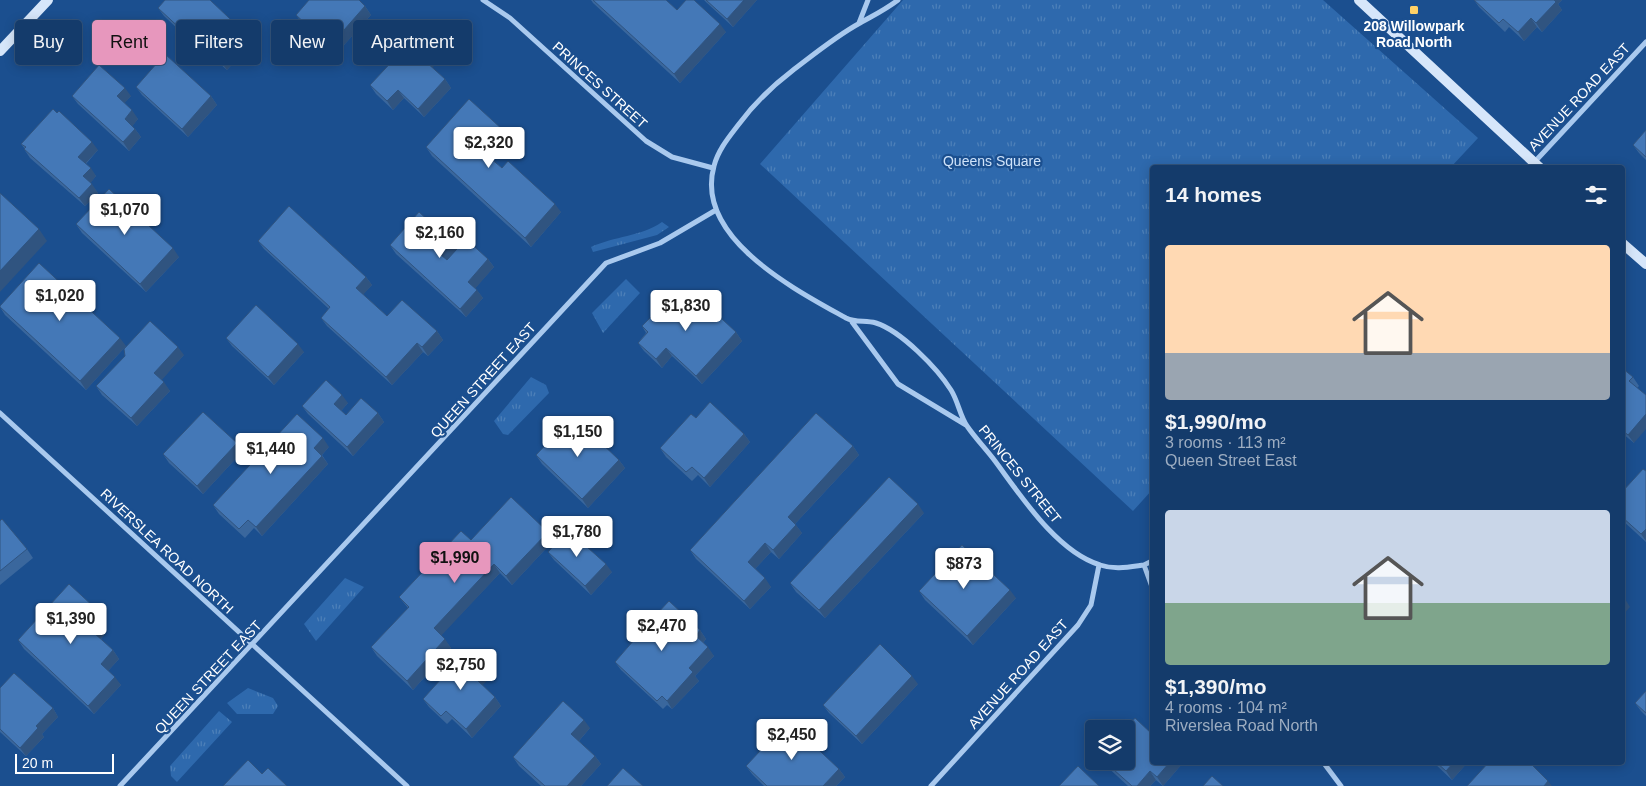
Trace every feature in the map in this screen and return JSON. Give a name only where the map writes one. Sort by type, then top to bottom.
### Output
[{"type":"main road","points":[[0,51],[48,0]]},
{"type":"main road","points":[[1359,0],[1533,165]]},
{"type":"main road","points":[[1625,246],[1646,264]]},
{"type":"street","name":"PRINCES STREET","points":[[483,0],[510,18],[646,142],[672,157],[713,168]]},
{"type":"street","points":[[859,23],[868,0]]},
{"type":"street","points":[[716,210],[711,187],[713,168],[726,140],[764,93],[859,23],[878,15],[898,0]]},
{"type":"street","name":"AVENUE ROAD EAST","points":[[1535,165],[1646,42]]},
{"type":"street","name":"PRINCES STREET","points":[[716,210],[726,227],[761,266],[852,322],[898,384],[966,425]]},
{"type":"street","name":"QUEEN STREET EAST","points":[[120,786],[606,263],[660,243],[716,210]]},
{"type":"street","name":"PRINCES STREET","points":[[852,322],[876,323],[896,334],[916,350],[951,391],[966,425],[1019,494],[1057,536],[1078,554],[1099,565],[1117,569],[1144,565]]},
{"type":"street","name":"RIVERSLEA ROAD NORTH","points":[[0,413],[407,786]]},
{"type":"street","points":[[1150,562],[1144,565],[1150,582]]},
{"type":"street","name":"AVENUE ROAD EAST","points":[[931,786],[1078,625],[1091,605],[1099,565]]},
{"type":"street","points":[[1325,765],[1341,786]]},
{"type":"green space","name":"Queens Square","points":[[903,0],[1323,0],[1478,138],[1453,165],[1150,165],[1150,492],[1133,511],[760,164]]},
{"type":"green space","points":[[662,222],[669,227],[657,235],[593,252],[591,247],[645,231]]},
{"type":"green space","points":[[626,279],[640,293],[603,333],[592,313]]},
{"type":"green space","points":[[531,377],[546,385],[549,393],[508,435],[503,434],[494,421]]},
{"type":"green space","points":[[345,578],[364,587],[316,641],[304,624]]},
{"type":"green space","points":[[248,688],[273,698],[278,706],[273,714],[237,714],[227,703]]},
{"type":"green space","points":[[219,711],[232,722],[177,782],[171,776],[170,766]]},
{"type":"building","points":[[165,0],[210,0],[231,20],[176,20],[176,25],[158,8]]},
{"type":"building","points":[[309,0],[359,0],[365,6],[343,31],[343,20],[301,20],[296,15]]},
{"type":"building","points":[[593,0],[666,0],[677,10],[686,0],[694,0],[720,24],[674,74]]},
{"type":"building","points":[[706,0],[744,0],[727,19]]},
{"type":"building","points":[[1474,0],[1554,0],[1556,2],[1536,23],[1531,18],[1518,32],[1503,19],[1499,23]]},
{"type":"building","points":[[166,55],[211,96],[182,129],[136,87],[155,65],[166,65]]},
{"type":"building","points":[[99,65],[125,88],[117,96],[132,110],[125,119],[135,129],[123,142],[72,96]]},
{"type":"building","points":[[389,65],[429,65],[445,79],[418,109],[398,90],[387,101],[370,85]]},
{"type":"building","points":[[469,99],[503,130],[483,152],[502,168],[508,161],[555,204],[525,238],[426,147]]},
{"type":"building","points":[[53,109],[57,113],[59,111],[92,142],[78,157],[91,168],[83,176],[92,184],[79,198],[24,149],[26,147],[21,144]]},
{"type":"building","points":[[1646,130],[1646,157],[1633,145]]},
{"type":"building","points":[[109,189],[173,248],[140,284],[76,224]]},
{"type":"building","points":[[0,193],[39,229],[0,271]]},
{"type":"building","points":[[289,206],[366,277],[356,288],[387,316],[402,300],[437,331],[422,347],[417,343],[386,377],[321,318],[330,307],[258,241]]},
{"type":"building","points":[[419,212],[452,242],[441,255],[447,260],[466,239],[488,259],[468,282],[477,290],[460,309],[390,245]]},
{"type":"building","points":[[39,263],[120,338],[80,381],[0,307]]},
{"type":"building","points":[[688,293],[706,310],[709,307],[736,332],[696,376],[666,348],[656,359],[638,343],[648,332],[642,326],[674,294]]},
{"type":"building","points":[[256,305],[298,344],[268,377],[226,338]]},
{"type":"building","points":[[150,321],[178,347],[154,373],[164,382],[131,418],[96,386],[125,356],[124,349]]},
{"type":"building","points":[[1625,370],[1633,377],[1629,381],[1646,395],[1646,414],[1628,435],[1625,432]]},
{"type":"building","points":[[326,380],[342,395],[334,404],[346,415],[361,398],[378,413],[347,447],[302,406]]},
{"type":"building","points":[[710,402],[744,434],[704,478],[692,467],[686,472],[660,448],[691,414],[696,418]]},
{"type":"building","points":[[203,412],[237,443],[197,486],[163,454]]},
{"type":"building","points":[[816,413],[853,446],[788,517],[796,525],[773,550],[765,543],[748,562],[765,578],[744,601],[690,550]]},
{"type":"building","points":[[297,414],[323,438],[314,448],[322,456],[256,527],[248,520],[239,529],[213,505]]},
{"type":"building","points":[[573,416],[619,460],[582,499],[536,455]]},
{"type":"building","points":[[1643,469],[1646,471],[1646,529],[1641,534],[1625,520],[1625,489]]},
{"type":"building","points":[[889,477],[918,504],[819,610],[790,583]]},
{"type":"building","points":[[511,497],[548,532],[506,576],[494,564],[434,628],[445,639],[407,681],[371,647],[409,607],[399,597],[461,531],[471,540]]},
{"type":"building","points":[[2,519],[27,549],[0,571],[0,521]]},
{"type":"building","points":[[568,530],[606,564],[585,586],[548,552]]},
{"type":"building","points":[[962,545],[1010,590],[967,636],[919,591]]},
{"type":"building","points":[[69,584],[94,607],[87,614],[100,625],[93,632],[113,650],[101,664],[115,677],[88,706],[18,640]]},
{"type":"building","points":[[669,601],[700,630],[696,636],[708,647],[689,668],[693,672],[667,701],[662,696],[657,701],[615,662],[634,640],[628,634],[648,612],[654,617]]},
{"type":"building","points":[[880,644],[912,676],[856,736],[823,705]]},
{"type":"building","points":[[468,649],[486,666],[475,678],[495,697],[466,729],[446,711],[441,716],[423,699]]},
{"type":"building","points":[[14,673],[53,708],[36,726],[38,728],[20,748],[0,729],[0,688]]},
{"type":"building","points":[[1646,691],[1646,713],[1635,703]]},
{"type":"building","points":[[563,701],[584,720],[571,734],[595,756],[567,786],[545,786],[513,757]]},
{"type":"building","points":[[1135,718],[1150,732],[1150,765],[1167,765],[1157,777],[1150,771],[1137,786],[1132,786],[1114,770],[1135,770],[1135,720],[1133,720]]},
{"type":"building","points":[[788,721],[839,769],[823,786],[767,786],[746,766]]},
{"type":"building","points":[[248,760],[262,774],[268,768],[287,786],[223,786]]},
{"type":"building","points":[[1439,765],[1451,765],[1446,771]]},
{"type":"building","points":[[1486,765],[1532,765],[1548,781],[1544,786],[1467,786]]},
{"type":"building","points":[[1078,766],[1099,786],[1059,786]]},
{"type":"building","points":[[623,768],[643,786],[607,786]]},
{"type":"building","points":[[1212,776],[1223,786],[1203,786]]},
{"type":"place","name":"208 Willowpark Road North","points":[[1414,10]]}]
